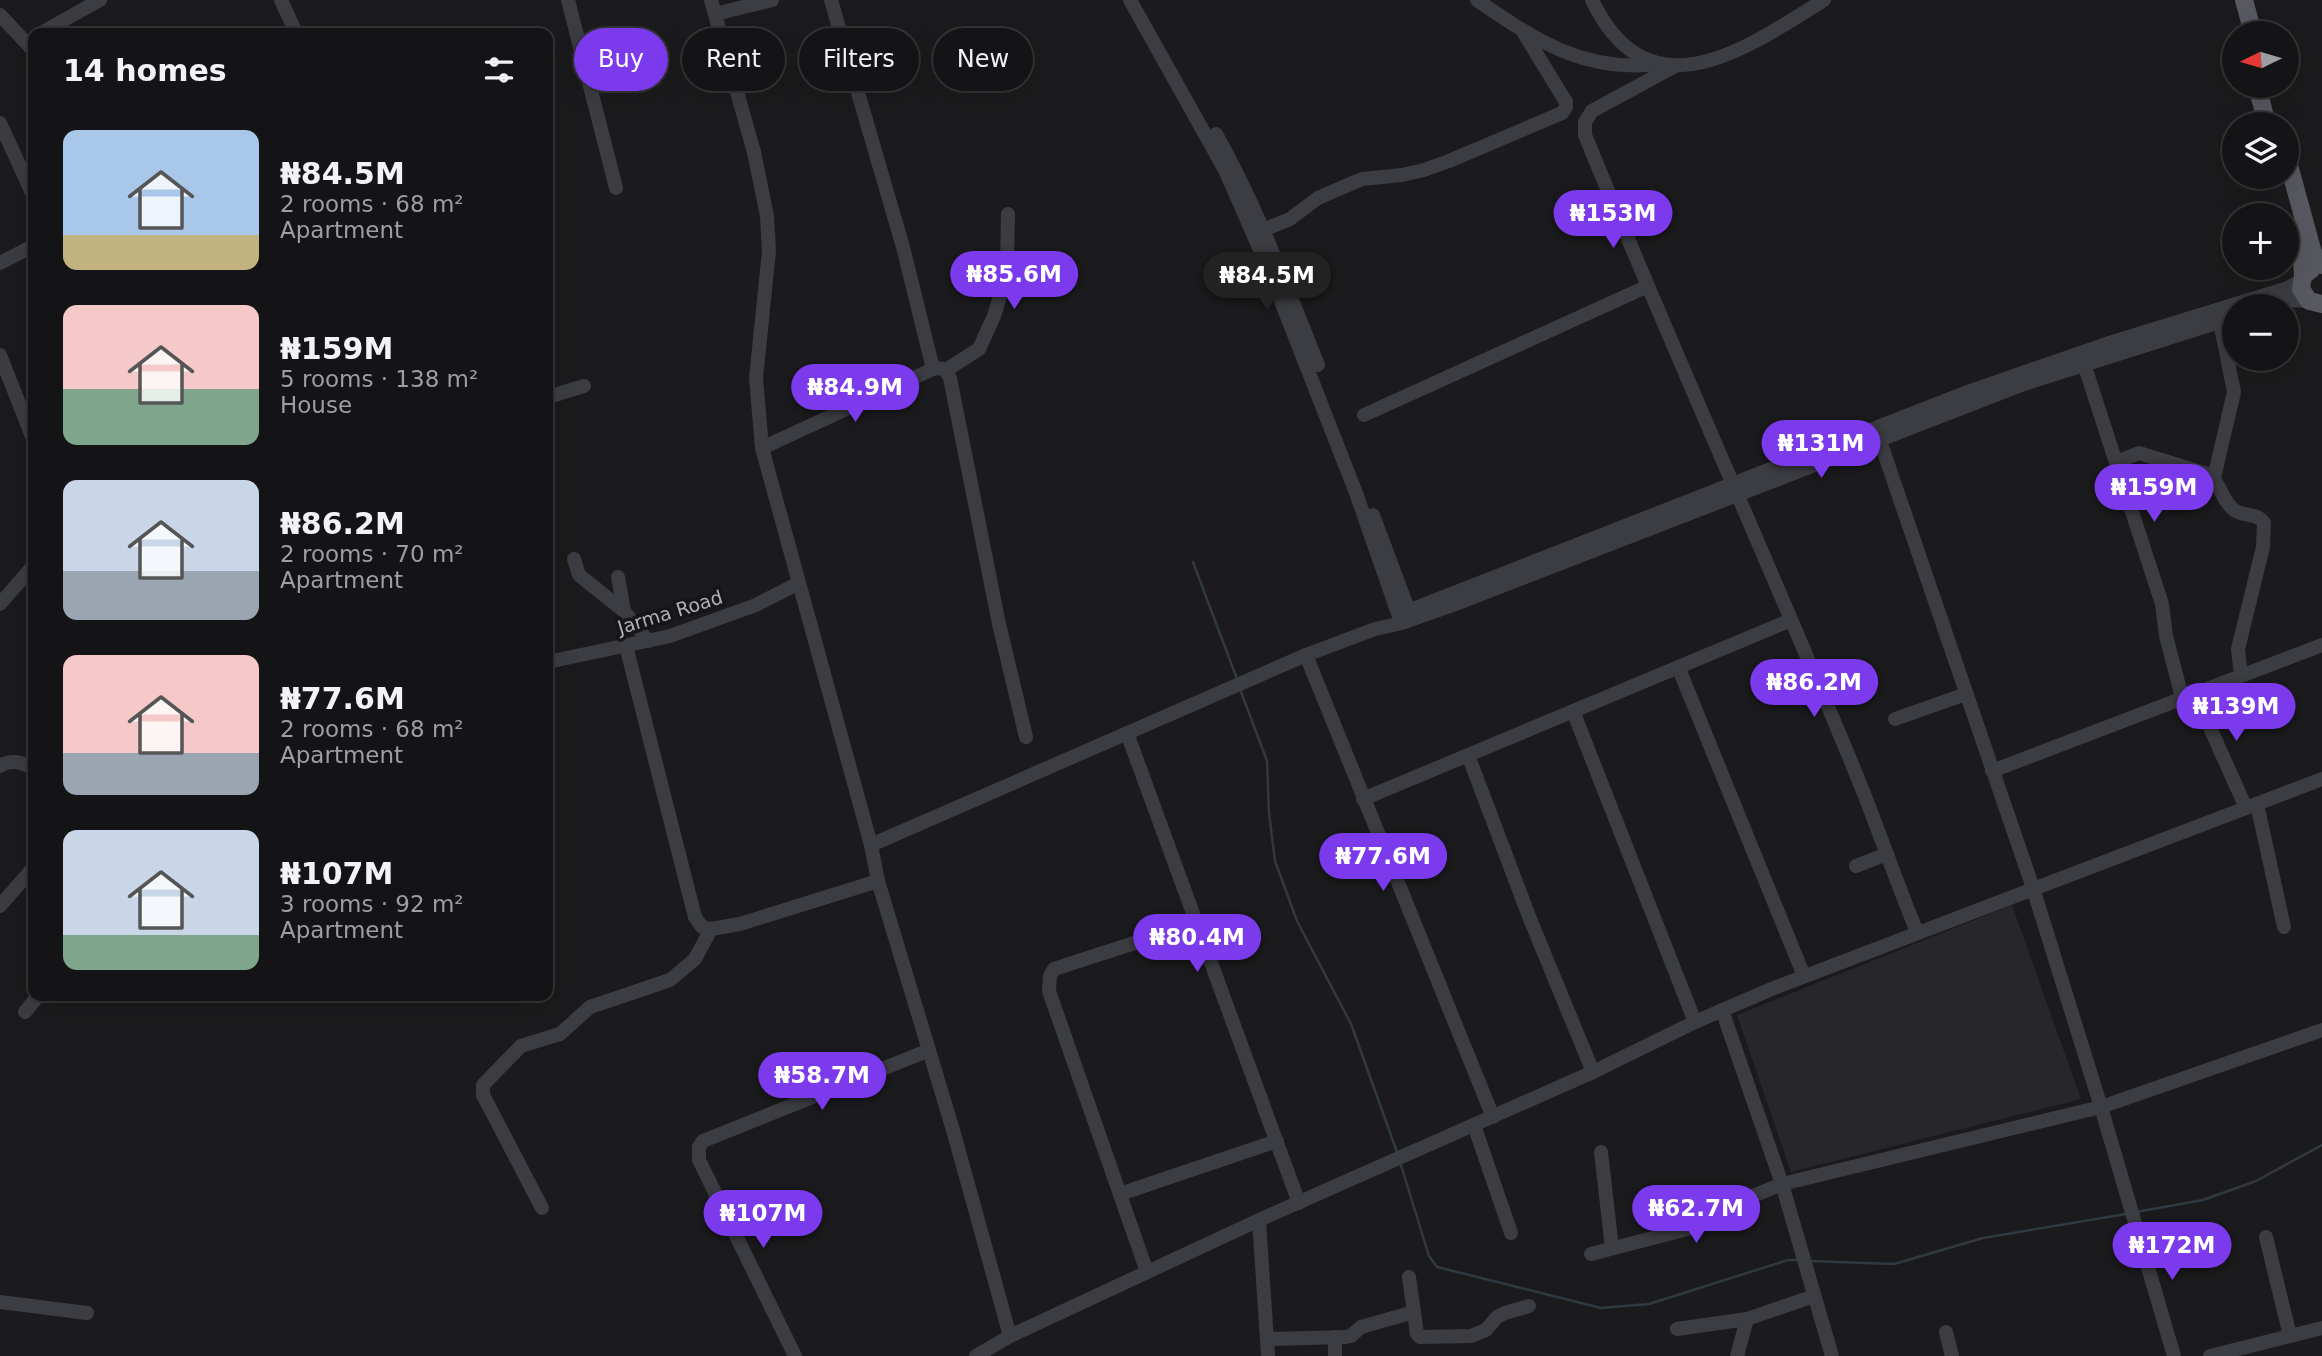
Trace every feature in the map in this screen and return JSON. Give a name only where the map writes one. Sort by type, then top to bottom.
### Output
[{"type":"main road","points":[[2232,0],[2238,21]]},
{"type":"main road","points":[[2244,0],[2250,21]]},
{"type":"main road","points":[[2284,189],[2302,257],[2303,294],[2317,305]]},
{"type":"main road","points":[[2295,189],[2313,253],[2322,266],[2310,270],[2302,278]]},
{"type":"street","points":[[50,28],[100,0]]},
{"type":"street","points":[[281,0],[294,28]]},
{"type":"street","points":[[568,0],[616,188]]},
{"type":"street","points":[[772,0],[713,7],[754,152],[769,233],[756,378],[762,447],[871,845],[878,881],[927,1051],[953,1130],[1010,1336]]},
{"type":"street","points":[[831,0],[940,370],[950,378],[999,624],[1026,737]]},
{"type":"street","points":[[1130,0],[1225,170],[1268,268],[1405,616]]},
{"type":"street","points":[[1141,0],[1234,165],[1322,375],[1392,583],[1389,610],[1378,626]]},
{"type":"street","points":[[1477,0],[1554,48],[1594,62],[1630,66],[1711,61],[1741,50],[1824,0]]},
{"type":"street","points":[[1592,0],[1611,31],[1626,46],[1641,56],[1668,65]]},
{"type":"street","points":[[0,15],[28,40]]},
{"type":"street","points":[[1263,230],[1290,219],[1318,198],[1362,179],[1424,170],[1562,113],[1566,102],[1522,30]]},
{"type":"street","points":[[1668,65],[1592,111],[1584,128],[1646,286],[1736,489],[1853,767],[1917,932]]},
{"type":"street","points":[[0,123],[28,184]]},
{"type":"street","points":[[762,447],[940,370],[979,349],[994,316],[1007,264],[1008,214]]},
{"type":"street","points":[[0,263],[28,249]]},
{"type":"street","points":[[871,845],[1378,626],[1736,489],[2018,373],[2288,288],[2302,278]]},
{"type":"street","points":[[1364,415],[1646,286]]},
{"type":"street","points":[[2299,301],[2317,305]]},
{"type":"street","points":[[1405,616],[1433,601],[1736,489],[2084,364],[2222,322]]},
{"type":"street","points":[[0,355],[28,426]]},
{"type":"street","points":[[2084,364],[2162,604],[2166,636],[2188,694],[2252,806],[2284,927]]},
{"type":"street","points":[[2232,371],[2234,392],[2214,478],[2228,504],[2235,510],[2255,515],[2264,523],[2263,547],[2238,649],[2241,675]]},
{"type":"street","points":[[553,395],[584,386]]},
{"type":"street","points":[[1879,439],[2033,888],[2174,1356]]},
{"type":"street","points":[[2116,462],[2139,453],[2214,478]]},
{"type":"street","points":[[574,559],[579,575],[624,611],[648,641]]},
{"type":"street","points":[[0,604],[28,572]]},
{"type":"street","points":[[618,577],[624,611]]},
{"type":"street","name":"Jarma Road","points":[[553,661],[648,641],[702,625],[756,605],[799,583]]},
{"type":"street","points":[[1392,583],[1433,601]]},
{"type":"street","points":[[1363,799],[1791,620]]},
{"type":"street","points":[[1992,771],[2322,645]]},
{"type":"street","points":[[626,646],[695,917],[702,927],[711,929],[740,924],[878,881]]},
{"type":"street","points":[[1307,655],[1493,1117]]},
{"type":"street","points":[[1679,668],[1804,976]]},
{"type":"street","points":[[1895,719],[1966,694]]},
{"type":"street","points":[[1573,711],[1695,1022]]},
{"type":"street","points":[[1127,733],[1299,1203]]},
{"type":"street","points":[[1468,755],[1530,919],[1593,1072]]},
{"type":"street","points":[[0,766],[16,762],[28,765]]},
{"type":"street","points":[[976,1356],[1010,1336],[1259,1220],[1593,1072],[1722,1010],[1917,932],[2320,781]]},
{"type":"street","points":[[1856,866],[1887,854]]},
{"type":"street","points":[[0,906],[28,873]]},
{"type":"street","points":[[1147,1272],[1049,991],[1050,976],[1054,970],[1196,923]]},
{"type":"street","points":[[542,1208],[483,1095],[483,1085],[521,1046],[560,1034],[590,1007],[670,980],[695,959],[711,929]]},
{"type":"street","points":[[25,1012],[34,1001]]},
{"type":"street","points":[[1722,1010],[1782,1184],[1832,1356]]},
{"type":"street","points":[[1591,1254],[1699,1226],[1733,1209],[1748,1198],[1782,1184],[2101,1107],[2322,1030]]},
{"type":"street","points":[[795,1356],[699,1160],[699,1147],[703,1141],[927,1051]]},
{"type":"street","points":[[1474,1125],[1511,1233]]},
{"type":"street","points":[[1121,1194],[1277,1141]]},
{"type":"street","points":[[1601,1152],[1612,1248]]},
{"type":"street","points":[[1259,1220],[1268,1356]]},
{"type":"street","points":[[2266,1237],[2290,1336]]},
{"type":"street","points":[[1409,1276],[1417,1334],[1420,1337],[1471,1336],[1486,1330],[1505,1312],[1529,1306]]},
{"type":"street","points":[[1677,1329],[1747,1319],[1814,1296]]},
{"type":"street","points":[[0,1302],[86,1313]]},
{"type":"street","points":[[1267,1339],[1351,1336],[1361,1327],[1414,1312]]},
{"type":"street","points":[[1737,1356],[1747,1319]]},
{"type":"street","points":[[2210,1356],[2322,1328]]},
{"type":"street","points":[[1945,1332],[1952,1356]]},
{"type":"street","points":[[1335,1337],[1335,1356]]},
{"type":"shaded area","points":[[2012,905],[2081,1099],[1791,1172],[1737,1015]]},
{"type":"waterway","points":[[1193,562],[1237,679]]},
{"type":"waterway","points":[[1240,689],[1267,761],[1269,813],[1275,861],[1297,921],[1351,1024],[1397,1152]]},
{"type":"waterway","points":[[2136,1212],[2203,1200],[2256,1181],[2322,1145]]},
{"type":"waterway","points":[[1400,1162],[1429,1256],[1437,1267],[1601,1308],[1649,1304],[1788,1260],[1800,1260]]},
{"type":"waterway","points":[[1810,1261],[1894,1264],[1983,1238],[2126,1214]]}]
